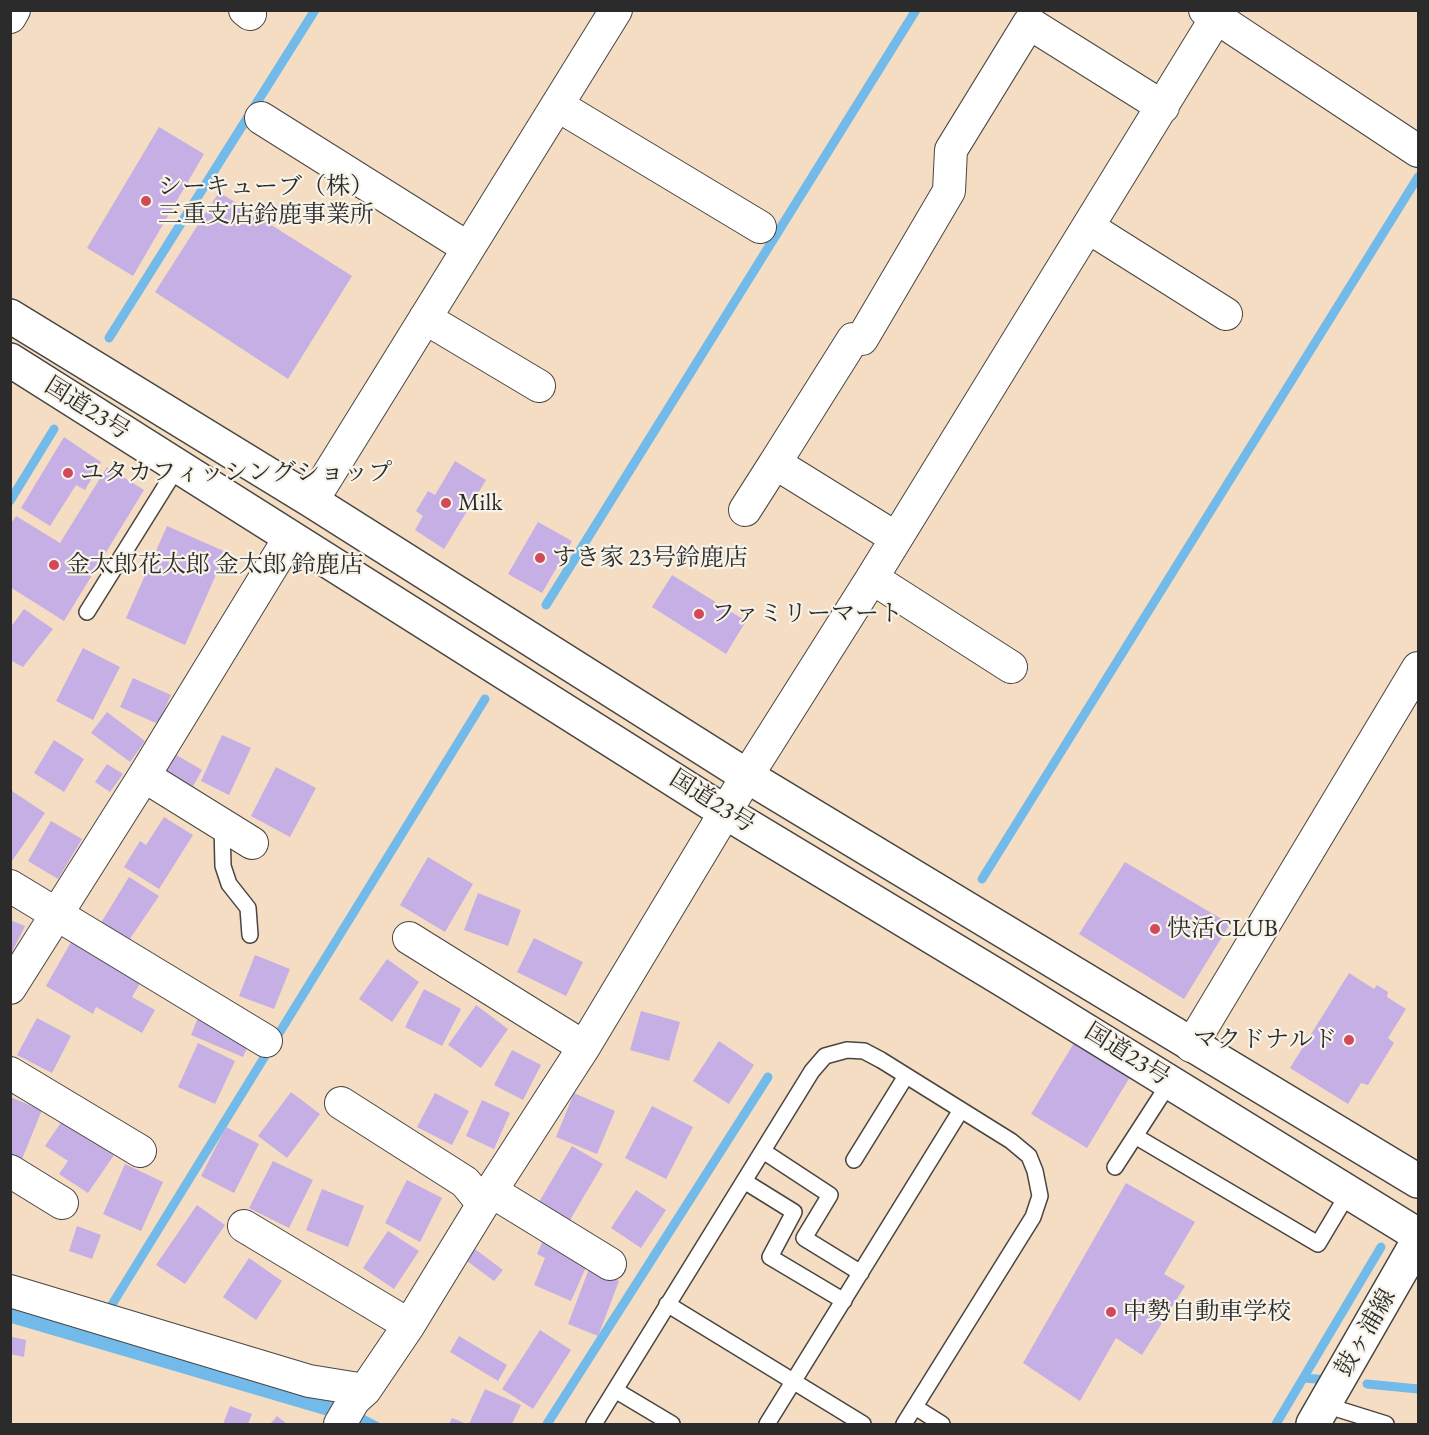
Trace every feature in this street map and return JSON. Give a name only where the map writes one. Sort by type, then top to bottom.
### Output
[{"type":"main road","name":"国道23号","points":[[10,316],[312,501],[747,776],[1191,1046],[1419,1181]]},
{"type":"main road","name":"国道23号","points":[[10,360],[725,812],[1419,1235]]},
{"type":"main road","name":"鼓ヶ浦線","points":[[1319,1415],[1419,1241]]},
{"type":"street","points":[[10,17],[14,10]]},
{"type":"street","points":[[312,501],[616,10]]},
{"type":"street","points":[[10,1291],[309,1381],[353,1405],[409,1325],[487,1197],[584,1047],[747,776],[1163,106],[1214,13],[1419,151]]},
{"type":"street","points":[[745,510],[853,339],[862,339],[949,191],[951,150],[1029,23],[1163,106]]},
{"type":"street","points":[[557,105],[760,227]]},
{"type":"street","points":[[261,118],[468,248]]},
{"type":"street","points":[[1088,227],[1226,315]]},
{"type":"street","points":[[425,318],[539,386]]},
{"type":"street","points":[[775,463],[896,538]]},
{"type":"street","points":[[10,988],[144,776],[290,537]]},
{"type":"street","points":[[872,578],[1011,667]]},
{"type":"street","points":[[1191,1046],[1419,668]]},
{"type":"street","points":[[144,776],[252,843]]},
{"type":"street","points":[[10,886],[266,1041]]},
{"type":"street","points":[[409,938],[584,1047]]},
{"type":"street","points":[[10,1073],[141,1151]]},
{"type":"street","points":[[341,1103],[487,1197],[610,1264]]},
{"type":"street","points":[[10,1171],[62,1203]]},
{"type":"street","points":[[244,1226],[409,1325]]},
{"type":"lane","points":[[87,612],[178,466]]},
{"type":"lane","points":[[222,824],[223,866],[229,884],[248,908],[250,935]]},
{"type":"lane","points":[[594,1425],[812,1071],[825,1056],[847,1050],[864,1051],[1011,1141],[1029,1156],[1035,1171],[1040,1196],[1033,1217],[904,1425]]},
{"type":"lane","points":[[854,1160],[906,1076]]},
{"type":"lane","points":[[1115,1167],[1170,1082]]},
{"type":"lane","points":[[767,1425],[961,1110]]},
{"type":"lane","points":[[1135,1136],[1318,1244],[1349,1192]]},
{"type":"lane","points":[[763,1151],[830,1195],[804,1238],[861,1273]]},
{"type":"lane","points":[[744,1181],[794,1212],[770,1257],[844,1300]]},
{"type":"lane","points":[[668,1304],[863,1425]]},
{"type":"lane","points":[[615,1390],[672,1425]]},
{"type":"lane","points":[[915,1407],[942,1425]]},
{"type":"lane","points":[[1319,1415],[1386,1425]]},
{"type":"water","points":[[10,1305],[347,1406],[382,1424],[351,1424],[11,1323]]},
{"type":"building","name":"シーキューブ（株） 三重支店鈴鹿事業所","points":[[159,127],[204,154],[133,276],[87,248]]},
{"type":"building","points":[[219,192],[352,276],[288,379],[155,292]]},
{"type":"building","name":"ユタカフィッシングショップ","points":[[64,437],[101,462],[85,490],[76,485],[50,526],[21,508]]},
{"type":"building","name":"Milk","points":[[455,461],[486,480],[444,549],[415,530],[423,516],[416,511],[428,491],[435,495]]},
{"type":"building","name":"金太郎花太郎 金太郎 鈴鹿店","points":[[107,467],[144,490],[64,621],[10,587],[10,525],[16,516],[60,543]]},
{"type":"building","name":"すき家 23号鈴鹿店","points":[[538,522],[572,541],[542,593],[508,574]]},
{"type":"building","points":[[167,526],[226,552],[185,645],[126,618]]},
{"type":"building","name":"ファミリーマート","points":[[672,575],[746,621],[726,654],[652,607]]},
{"type":"building","points":[[24,609],[53,629],[23,667],[10,660],[10,628]]},
{"type":"building","points":[[83,648],[120,667],[93,720],[56,701]]},
{"type":"building","points":[[133,678],[171,695],[158,724],[120,707]]},
{"type":"building","points":[[107,712],[145,741],[130,762],[91,733]]},
{"type":"building","points":[[222,735],[251,748],[229,795],[201,781]]},
{"type":"building","points":[[54,740],[84,759],[64,792],[34,773]]},
{"type":"building","points":[[173,753],[202,770],[190,792],[160,775]]},
{"type":"building","points":[[107,764],[123,774],[110,792],[95,782]]},
{"type":"building","points":[[276,767],[316,788],[290,837],[251,816]]},
{"type":"building","points":[[12,791],[45,813],[10,864],[10,793]]},
{"type":"building","points":[[164,817],[193,835],[159,889],[124,867],[140,841],[146,845]]},
{"type":"building","points":[[51,821],[82,839],[58,879],[28,861]]},
{"type":"building","points":[[428,857],[473,884],[445,932],[400,905]]},
{"type":"building","name":"快活CLUB","points":[[1125,862],[1230,924],[1184,999],[1079,934]]},
{"type":"building","points":[[129,877],[159,896],[123,949],[96,931]]},
{"type":"building","points":[[478,893],[521,910],[508,946],[464,930]]},
{"type":"building","points":[[10,920],[25,926],[10,956]]},
{"type":"building","points":[[75,935],[145,975],[132,997],[155,1010],[142,1033],[96,1007],[93,1014],[46,986]]},
{"type":"building","points":[[534,938],[583,962],[566,996],[517,972]]},
{"type":"building","points":[[255,955],[290,969],[274,1009],[239,996]]},
{"type":"building","points":[[387,959],[419,982],[392,1022],[359,999]]},
{"type":"building","name":"マクドナルド","points":[[1349,973],[1374,989],[1377,985],[1388,992],[1387,997],[1406,1009],[1388,1038],[1394,1043],[1368,1085],[1361,1083],[1348,1104],[1290,1068]]},
{"type":"building","points":[[424,989],[461,1009],[442,1046],[405,1027]]},
{"type":"building","points":[[476,1005],[508,1029],[481,1068],[448,1045]]},
{"type":"building","points":[[641,1011],[680,1022],[669,1061],[630,1050]]},
{"type":"building","points":[[199,1015],[252,1037],[243,1057],[191,1035]]},
{"type":"building","points":[[37,1018],[71,1036],[52,1073],[17,1055]]},
{"type":"building","points":[[719,1041],[754,1065],[729,1104],[693,1081]]},
{"type":"building","points":[[198,1043],[235,1061],[215,1104],[178,1087]]},
{"type":"building","points":[[1074,1043],[1130,1077],[1087,1148],[1031,1114]]},
{"type":"building","points":[[512,1050],[541,1065],[523,1100],[494,1085]]},
{"type":"building","points":[[291,1092],[320,1114],[287,1158],[258,1136]]},
{"type":"building","points":[[435,1093],[469,1111],[452,1145],[417,1127]]},
{"type":"building","points":[[574,1093],[615,1111],[597,1154],[556,1137]]},
{"type":"building","points":[[10,1097],[42,1110],[22,1159],[10,1154]]},
{"type":"building","points":[[482,1100],[510,1113],[494,1149],[466,1136]]},
{"type":"building","points":[[652,1106],[693,1127],[666,1179],[625,1158]]},
{"type":"building","points":[[62,1121],[114,1155],[88,1193],[59,1174],[68,1161],[45,1146]]},
{"type":"building","points":[[226,1127],[259,1144],[234,1193],[201,1176]]},
{"type":"building","points":[[572,1146],[603,1164],[567,1225],[536,1207]]},
{"type":"building","points":[[273,1161],[313,1180],[289,1228],[249,1208]]},
{"type":"building","points":[[125,1164],[163,1182],[141,1231],[103,1214]]},
{"type":"building","points":[[407,1180],[442,1198],[420,1242],[385,1223]]},
{"type":"building","name":"中勢自動車学校","points":[[1126,1183],[1195,1222],[1164,1274],[1185,1286],[1142,1355],[1116,1338],[1080,1401],[1023,1363]]},
{"type":"building","points":[[322,1189],[364,1206],[348,1247],[306,1230]]},
{"type":"building","points":[[636,1190],[666,1210],[641,1248],[611,1228]]},
{"type":"building","points":[[197,1205],[225,1225],[185,1284],[156,1265]]},
{"type":"building","points":[[77,1226],[101,1235],[92,1259],[69,1251]]},
{"type":"building","points":[[388,1231],[419,1251],[394,1289],[363,1268]]},
{"type":"building","points":[[545,1236],[591,1256],[571,1301],[534,1285],[545,1258],[537,1254]]},
{"type":"building","points":[[475,1249],[503,1270],[494,1281],[467,1261]]},
{"type":"building","points":[[249,1258],[282,1281],[256,1320],[223,1297]]},
{"type":"building","points":[[589,1269],[619,1281],[598,1336],[568,1324]]},
{"type":"building","points":[[540,1330],[571,1350],[533,1409],[502,1389]]},
{"type":"building","points":[[459,1336],[507,1365],[498,1381],[450,1352]]},
{"type":"building","points":[[12,1337],[26,1340],[24,1357],[10,1354]]},
{"type":"building","points":[[485,1389],[521,1405],[512,1424],[469,1424]]},
{"type":"building","points":[[230,1406],[252,1414],[248,1424],[223,1424]]},
{"type":"building","points":[[277,1416],[287,1424],[270,1424]]},
{"type":"building","points":[[452,1418],[467,1424],[449,1424]]},
{"type":"waterway","points":[[109,338],[315,10]]},
{"type":"waterway","points":[[546,605],[916,10]]},
{"type":"waterway","points":[[982,879],[1418,177]]},
{"type":"waterway","points":[[10,501],[54,429]]},
{"type":"waterway","points":[[108,1311],[485,699]]},
{"type":"waterway","points":[[547,1424],[768,1077]]},
{"type":"waterway","points":[[1276,1424],[1381,1247]]},
{"type":"waterway","points":[[1304,1378],[1329,1380]]},
{"type":"waterway","points":[[1367,1384],[1418,1389]]},
{"type":"place","name":"シーキューブ（株） 三重支店鈴鹿事業所","points":[[146,201]]},
{"type":"place","name":"ユタカフィッシングショップ","points":[[68,473]]},
{"type":"place","name":"Milk","points":[[446,503]]},
{"type":"place","name":"すき家 23号鈴鹿店","points":[[540,558]]},
{"type":"place","name":"金太郎花太郎 金太郎 鈴鹿店","points":[[54,565]]},
{"type":"place","name":"ファミリーマート","points":[[699,614]]},
{"type":"place","name":"快活CLUB","points":[[1155,929]]},
{"type":"place","name":"マクドナルド","points":[[1349,1040]]},
{"type":"place","name":"中勢自動車学校","points":[[1111,1312]]}]
